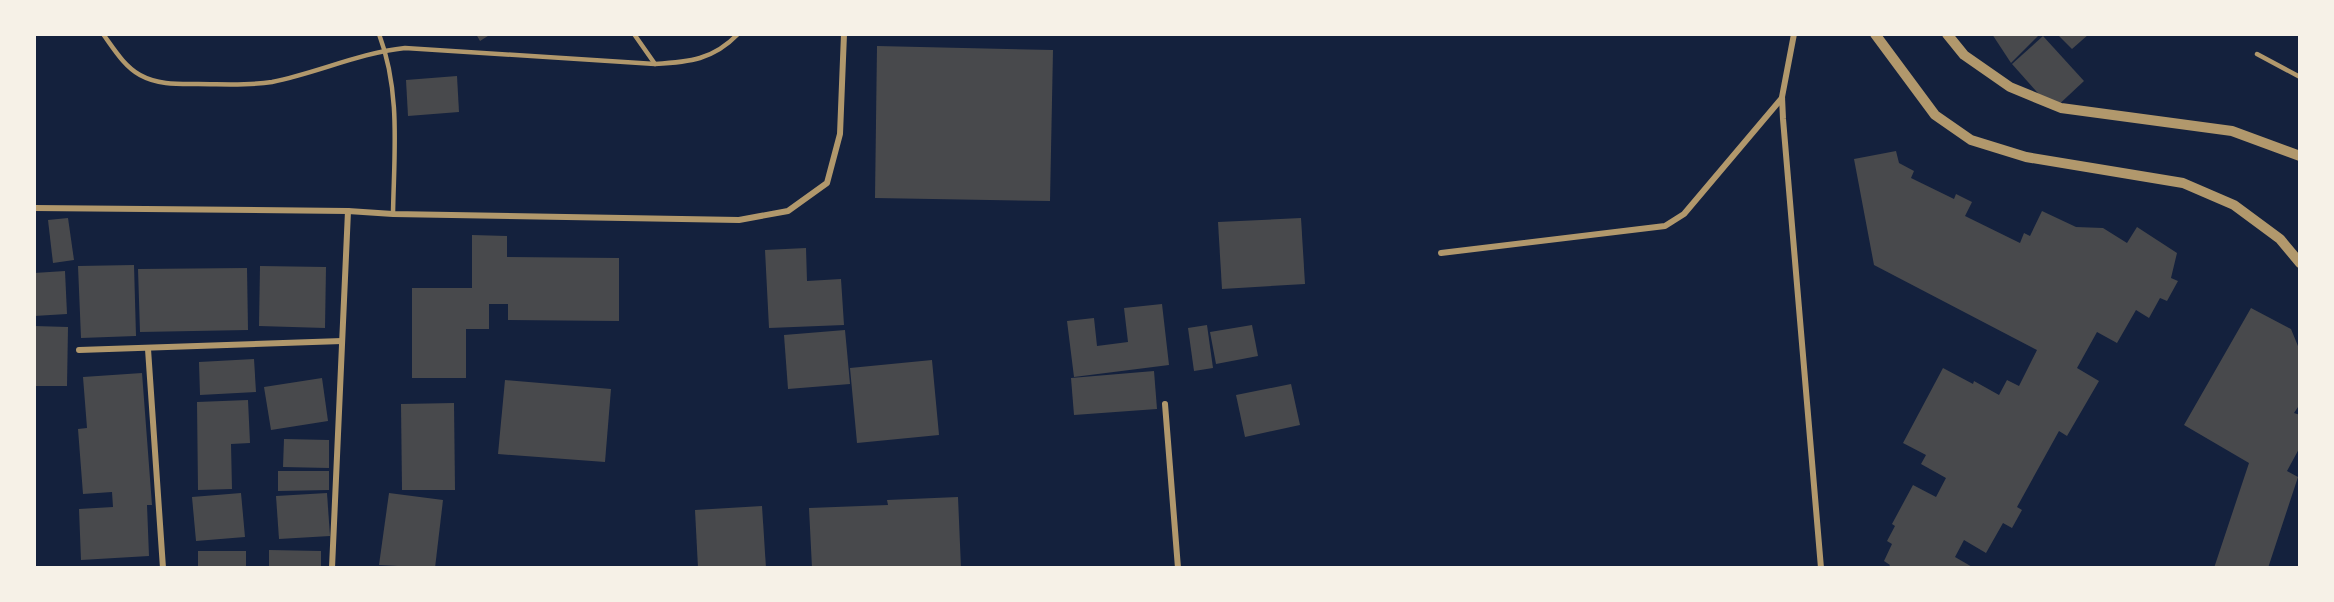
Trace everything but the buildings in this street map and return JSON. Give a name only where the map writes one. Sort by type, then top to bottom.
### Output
[{"type":"street","points":[[34,208],[348,211],[393,214],[739,220],[789,211],[827,183],[840,134],[844,34]]},
{"type":"street","points":[[1794,34],[1782,97],[1821,567]]},
{"type":"street","points":[[1875,34],[1935,115],[1971,140],[2026,157],[2183,183],[2234,205],[2280,239],[2300,263]]},
{"type":"street","points":[[1947,34],[1964,56],[2010,87],[2061,108],[2232,131],[2300,156]]},
{"type":"street","points":[[1441,253],[1665,226],[1684,214],[1782,97]]},
{"type":"street","points":[[332,567],[348,211]]},
{"type":"street","points":[[79,350],[342,341]]},
{"type":"street","points":[[148,349],[163,567]]},
{"type":"street","points":[[1165,404],[1178,567]]},
{"type":"lane","points":[[103,34],[124,63],[138,74],[153,81],[168,84],[269,82],[385,50],[426,48],[655,64],[694,62],[727,46],[738,34]]},
{"type":"lane","points":[[379,34],[385,50],[395,108],[393,214]]},
{"type":"lane","points":[[634,34],[655,64]]},
{"type":"lane","points":[[2257,54],[2300,77]]}]
